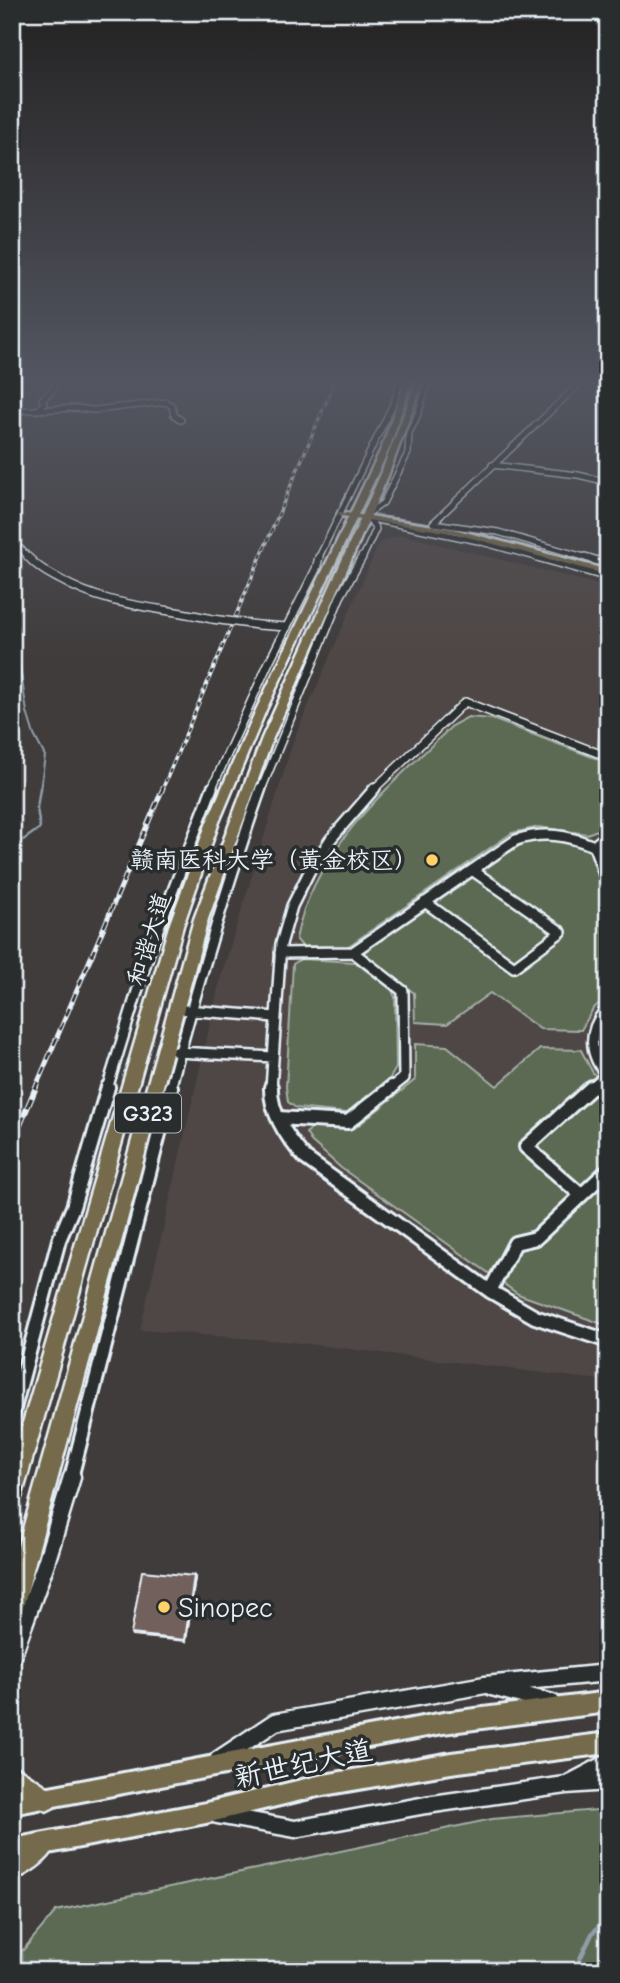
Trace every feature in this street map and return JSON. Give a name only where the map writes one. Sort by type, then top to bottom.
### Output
[{"type":"highway","name":"和谐大道","points":[[12,1495],[176,926],[213,822],[261,710],[374,474]]},
{"type":"highway","name":"G323","points":[[355,514],[381,474]]},
{"type":"highway","name":"和谐大道","points":[[12,1607],[172,1051],[201,919],[232,828],[278,710],[314,629],[355,514]]},
{"type":"highway","points":[[12,1775],[46,1799]]},
{"type":"highway","points":[[12,1869],[43,1846]]},
{"type":"main road","points":[[355,514],[433,523],[608,570]]},
{"type":"main road","points":[[355,514],[454,531],[608,570]]},
{"type":"main road","name":"新世纪大道","points":[[12,1804],[204,1770],[429,1725],[608,1702]]},
{"type":"main road","name":"新世纪大道","points":[[12,1850],[206,1813],[318,1786],[452,1763],[608,1743]]},
{"type":"street","points":[[12,1416],[59,1240],[73,1207],[149,952],[248,707],[316,569],[320,553],[355,514],[369,474]]},
{"type":"street","points":[[355,514],[383,503],[398,474]]},
{"type":"street","points":[[433,523],[482,474]]},
{"type":"street","points":[[567,474],[608,482]]},
{"type":"street","points":[[355,514],[381,526],[465,538],[608,570]]},
{"type":"street","points":[[276,1017],[183,1010],[215,935],[227,883],[270,765],[340,597],[381,526]]},
{"type":"street","points":[[12,546],[21,549],[35,565],[85,594],[114,602],[212,619],[287,627]]},
{"type":"street","points":[[608,757],[465,702],[364,798],[330,836],[313,862],[286,923],[280,953],[271,1093],[278,1118],[288,1139],[304,1158],[490,1291],[536,1317],[608,1341]]},
{"type":"street","points":[[280,953],[353,952],[516,839],[536,834],[570,836],[594,846],[608,887]]},
{"type":"street","points":[[594,846],[608,834]]},
{"type":"street","points":[[425,902],[514,967],[561,932],[472,870]]},
{"type":"street","points":[[278,1118],[348,1122],[404,1078],[403,991],[353,952]]},
{"type":"street","points":[[581,1195],[526,1147],[607,1076],[595,1061],[590,1040],[591,1029],[608,1007]]},
{"type":"street","points":[[12,1657],[31,1610],[88,1417],[172,1051],[273,1056]]},
{"type":"street","points":[[490,1291],[514,1243],[536,1238],[608,1170]]},
{"type":"street","points":[[204,1770],[275,1722],[485,1685],[608,1673]]},
{"type":"street","points":[[485,1685],[562,1706]]},
{"type":"street","points":[[566,1784],[608,1763]]},
{"type":"street","points":[[206,1813],[295,1829],[426,1805],[566,1784],[608,1782]]},
{"type":"shaded area","name":"赣南医科大学（黄金校区）","points":[[403,535],[608,587],[608,1381],[293,1342],[140,1330],[220,980],[294,739],[380,541]]},
{"type":"green space","points":[[607,590],[608,750],[598,746],[607,652]]},
{"type":"green space","points":[[468,717],[492,719],[608,763],[608,826],[587,834],[539,827],[512,833],[347,947],[302,946],[296,939],[305,906],[319,876],[337,848],[357,821],[404,772],[453,725]]},
{"type":"green space","points":[[543,839],[577,844],[592,853],[608,903],[608,996],[593,1009],[581,1030],[540,1029],[490,993],[447,1024],[415,1022],[414,993],[363,953],[517,847],[529,841]]},
{"type":"green space","points":[[301,959],[355,962],[392,990],[395,997],[396,1068],[390,1078],[346,1113],[296,1108],[288,1102],[286,1087],[293,964]]},
{"type":"green space","points":[[415,1044],[447,1046],[497,1086],[540,1049],[581,1050],[593,1073],[608,1085],[608,1326],[518,1294],[341,1168],[311,1141],[306,1133],[315,1126],[355,1128],[415,1080]]},
{"type":"green space","points":[[608,1809],[608,1971],[12,1971],[12,1963],[56,1911],[492,1819]]},
{"type":"building","name":"Sinopec","points":[[142,1571],[194,1576],[185,1640],[131,1634]]},
{"type":"waterway","points":[[12,618],[27,712],[34,735],[45,756],[40,790]]},
{"type":"waterway","points":[[12,848],[40,828],[37,808],[40,788]]},
{"type":"waterway","points":[[574,1971],[592,1934],[608,1916]]},
{"type":"railway","points":[[162,790],[296,474]]},
{"type":"railway","points":[[35,1089],[163,788]]},
{"type":"railway","points":[[12,1144],[36,1087]]},
{"type":"place","name":"赣南医科大学（黄金校区）","points":[[432,860]]},
{"type":"place","name":"Sinopec","points":[[164,1607]]}]
